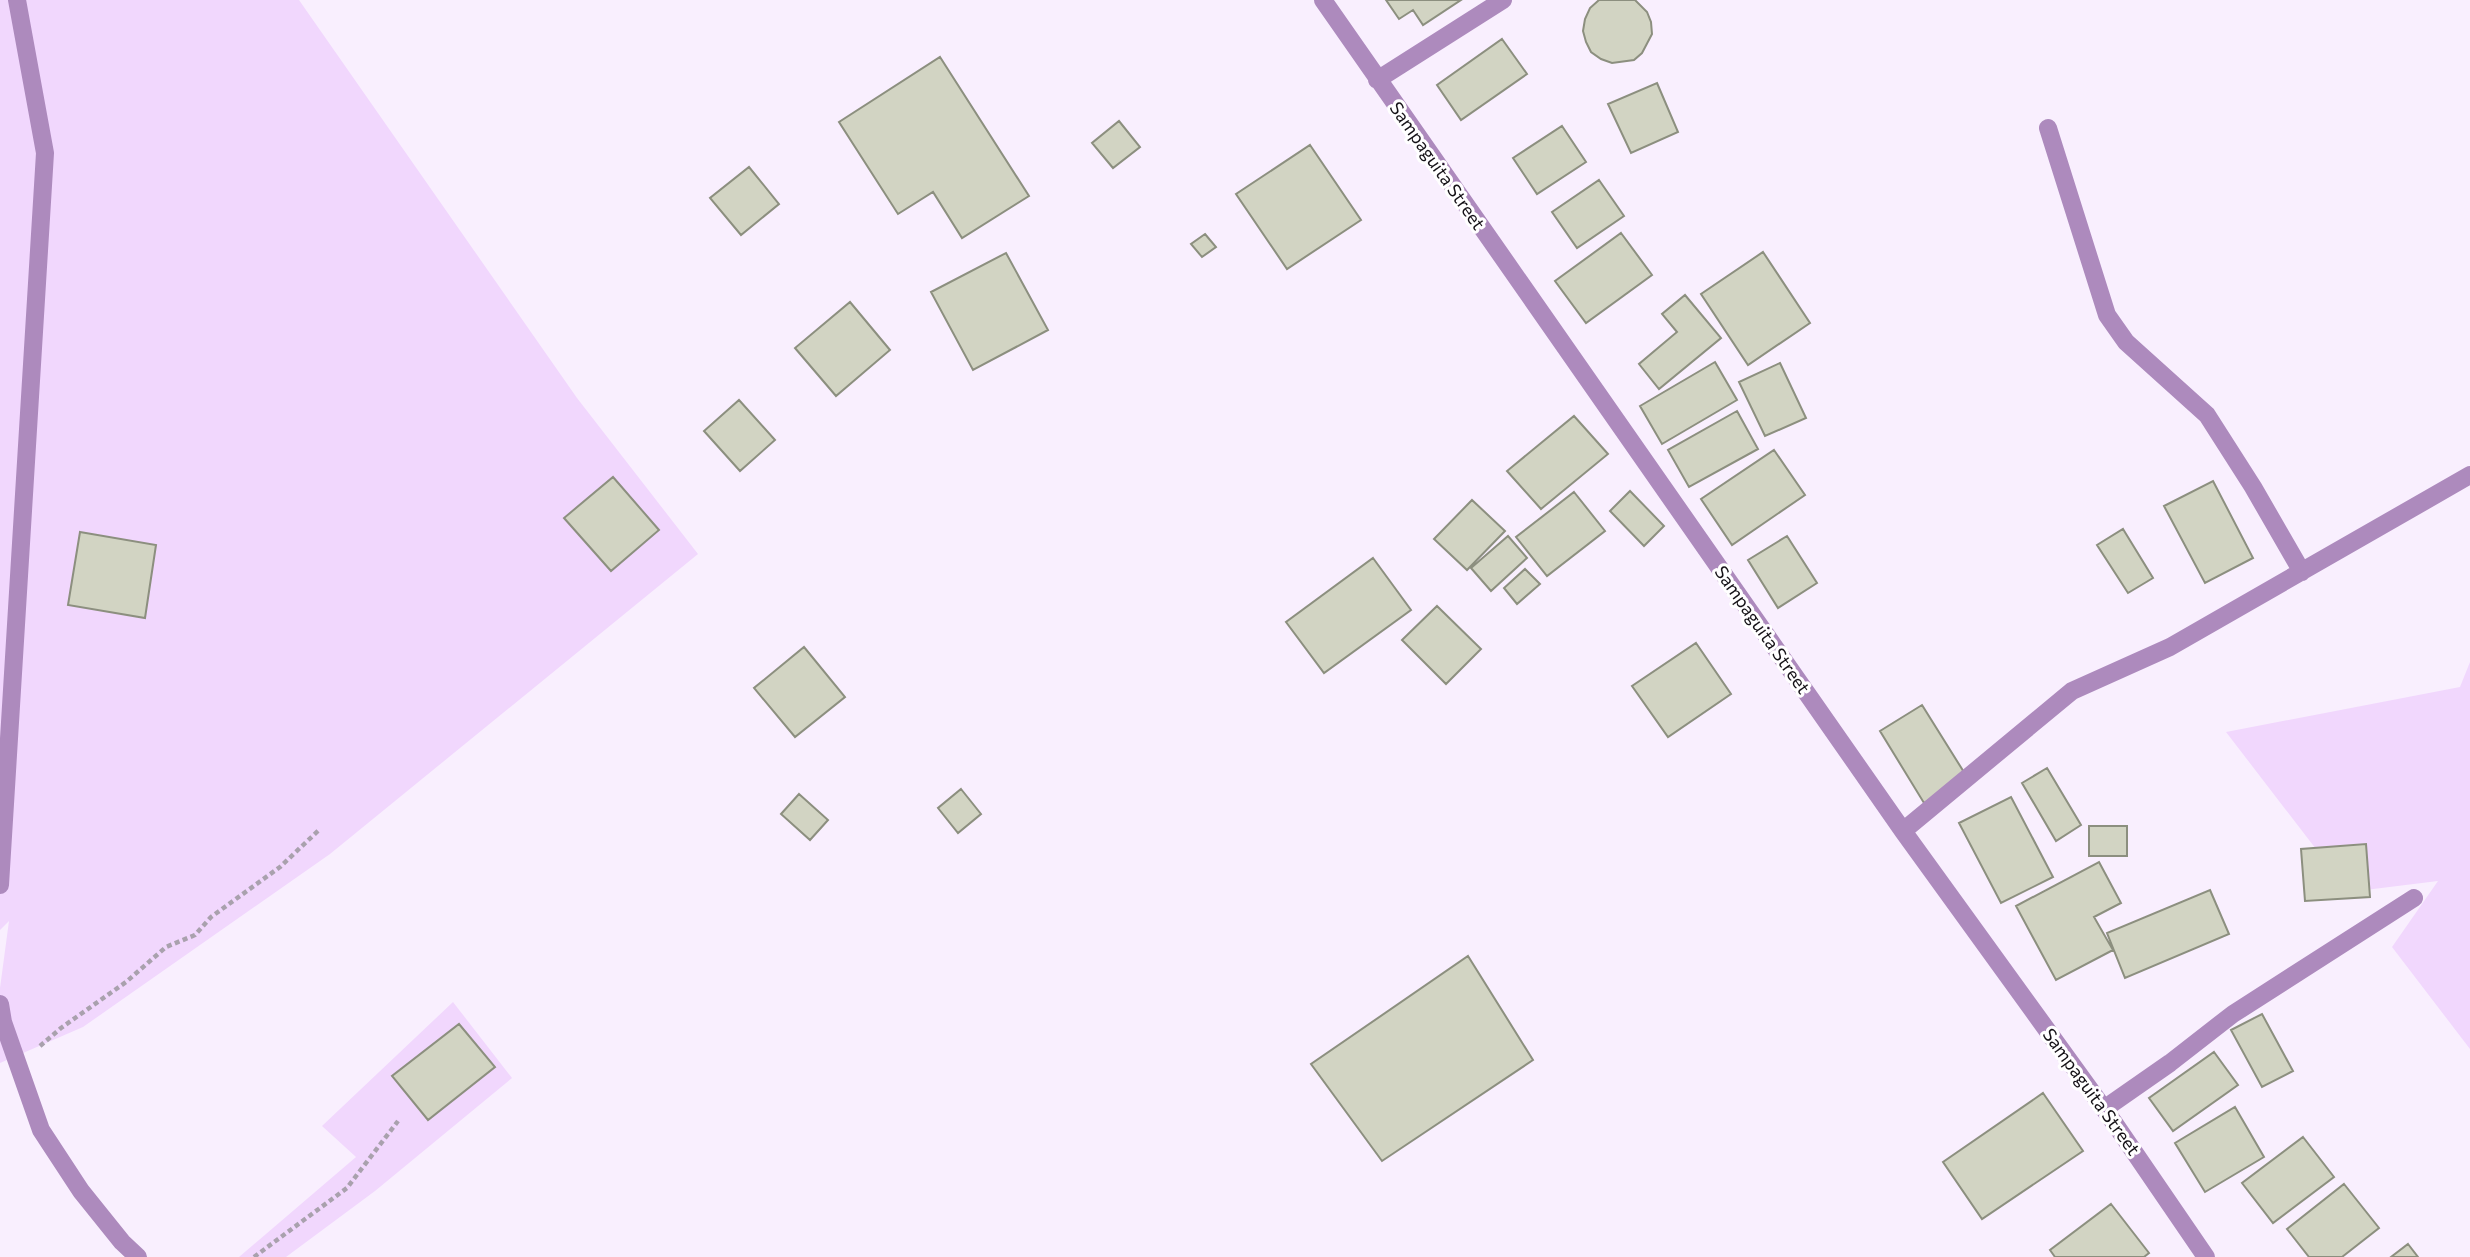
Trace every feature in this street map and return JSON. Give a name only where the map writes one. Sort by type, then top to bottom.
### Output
[{"type":"street","points":[[0,886],[46,153],[17,0]]},
{"type":"street","name":"Sampaguita Street","points":[[1323,0],[1903,831],[2104,1109],[2206,1257]]},
{"type":"street","points":[[1377,80],[1503,0]]},
{"type":"street","points":[[2048,128],[2107,315],[2126,342],[2207,415],[2302,572]]},
{"type":"street","points":[[1903,831],[2072,691],[2170,647],[2470,475]]},
{"type":"street","points":[[2104,1109],[2233,1014],[2414,898]]},
{"type":"street","points":[[0,1004],[3,1021],[41,1130],[82,1191],[122,1242],[138,1257]]},
{"type":"path","points":[[20,1071],[34,1051],[61,1028],[126,982],[166,947],[195,935],[211,917],[280,867],[320,829]]},
{"type":"path","points":[[254,1257],[347,1188],[398,1122]]},
{"type":"shaded area","points":[[0,0],[299,0],[577,398],[698,554],[330,854],[83,1027],[0,1063],[0,988],[9,921],[0,930]]},
{"type":"shaded area","points":[[2470,662],[2470,1049],[2392,947],[2438,881],[2349,892],[2226,732],[2460,687]]},
{"type":"shaded area","points":[[453,1002],[512,1078],[375,1191],[286,1257],[239,1257],[356,1157],[322,1126]]},
{"type":"building","points":[[1386,0],[1461,0],[1423,25],[1413,10],[1399,19]]},
{"type":"building","points":[[1599,0],[1635,0],[1647,12],[1652,34],[1642,53],[1634,60],[1612,63],[1591,52],[1583,31],[1590,8]]},
{"type":"building","points":[[1502,39],[1527,74],[1461,120],[1437,85]]},
{"type":"building","points":[[940,57],[1029,196],[962,238],[933,192],[898,214],[839,122]]},
{"type":"building","points":[[1657,83],[1678,132],[1631,153],[1608,104]]},
{"type":"building","points":[[1119,121],[1140,147],[1113,168],[1092,143]]},
{"type":"building","points":[[1562,126],[1586,162],[1537,194],[1513,158]]},
{"type":"building","points":[[1310,145],[1361,220],[1287,269],[1236,194]]},
{"type":"building","points":[[749,167],[779,204],[741,235],[710,198]]},
{"type":"building","points":[[1599,180],[1624,216],[1577,248],[1552,212]]},
{"type":"building","points":[[1621,233],[1652,275],[1586,323],[1555,281]]},
{"type":"building","points":[[1205,234],[1216,247],[1202,257],[1191,244]]},
{"type":"building","points":[[1763,252],[1810,323],[1748,365],[1701,294]]},
{"type":"building","points":[[1006,253],[1048,330],[973,370],[931,292]]},
{"type":"building","points":[[1685,295],[1721,338],[1659,389],[1639,364],[1677,332],[1662,314]]},
{"type":"building","points":[[850,302],[890,350],[836,396],[795,348]]},
{"type":"building","points":[[1715,362],[1737,400],[1662,444],[1640,406]]},
{"type":"building","points":[[1780,363],[1806,418],[1765,436],[1739,382]]},
{"type":"building","points":[[739,400],[775,440],[740,471],[704,431]]},
{"type":"building","points":[[1737,411],[1758,449],[1689,487],[1668,450]]},
{"type":"building","points":[[1574,416],[1608,454],[1541,509],[1507,471]]},
{"type":"building","points":[[1774,450],[1805,495],[1732,545],[1701,499]]},
{"type":"building","points":[[613,477],[659,530],[611,571],[564,518]]},
{"type":"building","points":[[2213,481],[2253,558],[2205,583],[2164,506]]},
{"type":"building","points":[[1630,491],[1664,526],[1644,546],[1610,511]]},
{"type":"building","points":[[1574,492],[1605,531],[1547,576],[1516,537]]},
{"type":"building","points":[[1472,500],[1505,531],[1467,570],[1434,539]]},
{"type":"building","points":[[2123,529],[2153,578],[2128,593],[2097,545]]},
{"type":"building","points":[[80,532],[156,545],[145,618],[68,605]]},
{"type":"building","points":[[1508,536],[1527,558],[1491,591],[1471,568]]},
{"type":"building","points":[[1787,536],[1817,583],[1778,608],[1748,560]]},
{"type":"building","points":[[1373,558],[1411,610],[1324,673],[1286,622]]},
{"type":"building","points":[[1525,569],[1540,584],[1517,604],[1504,588]]},
{"type":"building","points":[[1437,606],[1481,649],[1446,684],[1402,640]]},
{"type":"building","points":[[1696,643],[1731,694],[1668,737],[1632,686]]},
{"type":"building","points":[[804,647],[845,697],[795,737],[754,688]]},
{"type":"building","points":[[1922,705],[1967,777],[1924,803],[1880,731]]},
{"type":"building","points":[[2047,768],[2081,825],[2056,841],[2022,783]]},
{"type":"building","points":[[961,789],[981,814],[958,833],[938,808]]},
{"type":"building","points":[[799,794],[828,820],[810,840],[781,814]]},
{"type":"building","points":[[2011,797],[2053,877],[2001,903],[1959,823]]},
{"type":"building","points":[[2089,826],[2127,826],[2127,856],[2089,856]]},
{"type":"building","points":[[2366,844],[2370,897],[2305,901],[2301,849]]},
{"type":"building","points":[[2099,862],[2121,903],[2094,917],[2113,950],[2056,980],[2016,906]]},
{"type":"building","points":[[2210,890],[2229,934],[2125,978],[2107,933]]},
{"type":"building","points":[[1468,956],[1533,1060],[1382,1161],[1311,1064]]},
{"type":"building","points":[[2262,1014],[2293,1071],[2262,1087],[2231,1030]]},
{"type":"building","points":[[459,1024],[495,1067],[428,1120],[392,1076]]},
{"type":"building","points":[[2214,1052],[2238,1085],[2173,1131],[2149,1098]]},
{"type":"building","points":[[2043,1093],[2083,1151],[1982,1219],[1943,1162]]},
{"type":"building","points":[[2235,1107],[2264,1157],[2205,1192],[2175,1143]]},
{"type":"building","points":[[2303,1137],[2334,1177],[2273,1223],[2242,1183]]},
{"type":"building","points":[[2344,1184],[2379,1228],[2342,1257],[2309,1257],[2287,1229]]},
{"type":"building","points":[[2111,1204],[2149,1253],[2144,1257],[2055,1257],[2050,1250]]},
{"type":"building","points":[[2408,1244],[2418,1257],[2391,1257]]}]
